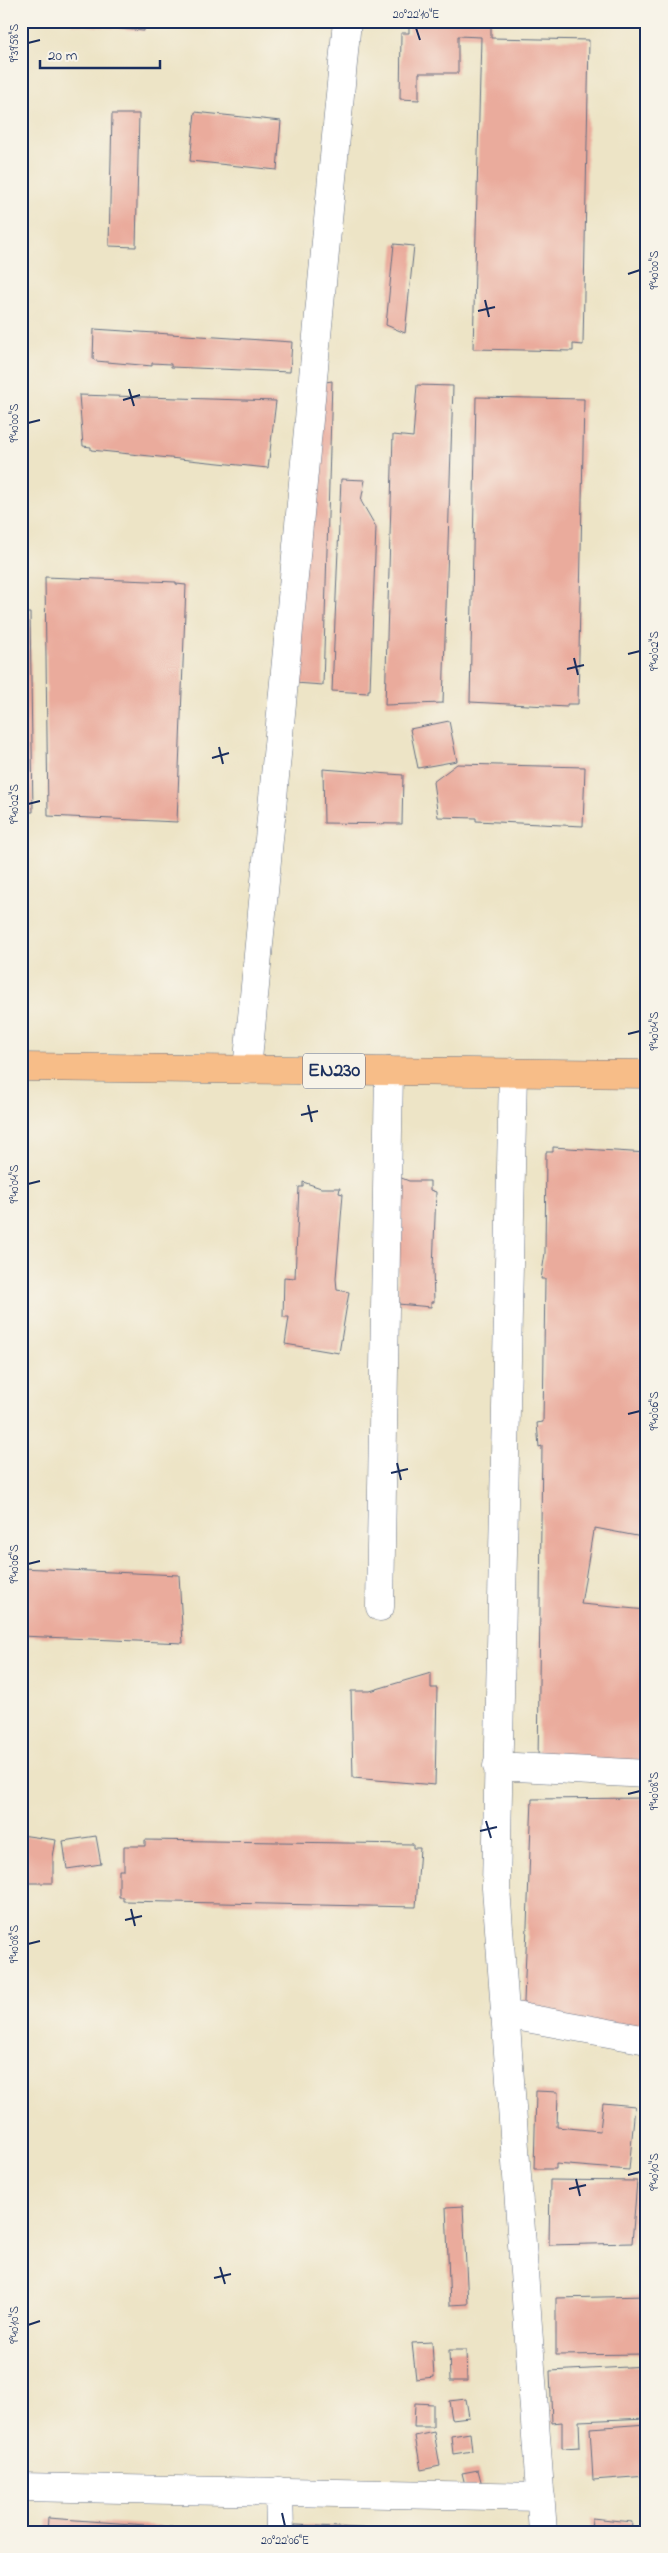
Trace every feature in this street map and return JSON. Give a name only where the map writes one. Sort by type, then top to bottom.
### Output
[{"type":"main road","name":"EN230","points":[[21,1066],[647,1074]]},
{"type":"street","points":[[247,1070],[348,21]]},
{"type":"street","points":[[380,1607],[388,1071]]},
{"type":"street","points":[[513,1072],[497,1766],[496,1888],[543,2532]]},
{"type":"street","points":[[497,1766],[647,1774]]},
{"type":"street","points":[[504,2014],[647,2040]]},
{"type":"street","points":[[21,2486],[541,2497]]},
{"type":"street","points":[[279,2491],[280,2532]]},
{"type":"building","points":[[72,21],[145,21],[144,31],[72,24]]},
{"type":"building","points":[[409,21],[491,21],[491,38],[589,40],[583,345],[573,344],[573,351],[473,349],[481,37],[458,36],[458,73],[419,73],[419,100],[400,99],[401,33],[409,33]]},
{"type":"building","points":[[195,112],[281,121],[277,170],[190,161]]},
{"type":"building","points":[[112,114],[139,114],[136,247],[109,246]]},
{"type":"building","points":[[394,244],[414,246],[405,333],[386,325]]},
{"type":"building","points":[[94,329],[292,342],[290,372],[171,367],[171,364],[152,363],[152,366],[96,361],[93,359]]},
{"type":"building","points":[[332,381],[323,685],[295,683],[300,386]]},
{"type":"building","points":[[417,385],[453,386],[443,703],[385,705],[393,435],[413,437]]},
{"type":"building","points":[[79,395],[276,401],[268,468],[91,450],[91,447],[83,446]]},
{"type":"building","points":[[476,397],[584,399],[578,704],[567,704],[567,707],[470,702]]},
{"type":"building","points":[[341,479],[365,480],[361,501],[376,527],[370,690],[368,690],[368,693],[332,691]]},
{"type":"building","points":[[45,577],[176,582],[176,584],[186,585],[177,822],[48,816]]},
{"type":"building","points":[[21,613],[30,613],[33,812],[21,812]]},
{"type":"building","points":[[449,721],[457,761],[418,768],[410,729]]},
{"type":"building","points":[[457,764],[585,767],[583,826],[476,821],[476,818],[438,817],[433,782]]},
{"type":"building","points":[[323,769],[403,775],[402,824],[324,823]]},
{"type":"building","points":[[647,788],[647,816],[642,790]]},
{"type":"building","points":[[553,1147],[647,1153],[647,1505],[642,1537],[595,1528],[595,1531],[593,1531],[581,1604],[647,1610],[647,1766],[538,1763],[542,1446],[539,1447],[537,1423],[543,1422],[545,1279],[541,1279],[545,1253],[546,1152],[553,1152]]},
{"type":"building","points":[[399,1177],[409,1181],[430,1181],[430,1190],[436,1192],[433,1268],[434,1302],[431,1302],[431,1307],[398,1304]]},
{"type":"building","points":[[303,1182],[321,1188],[340,1188],[339,1193],[343,1194],[336,1278],[337,1290],[349,1292],[339,1353],[285,1344],[289,1317],[283,1317],[284,1277],[295,1278],[299,1187],[303,1187]]},
{"type":"building","points":[[21,1568],[179,1575],[183,1643],[21,1636]]},
{"type":"building","points":[[431,1673],[431,1688],[437,1688],[435,1785],[353,1778],[351,1691],[370,1691]]},
{"type":"building","points":[[647,1798],[647,2037],[523,2027],[532,1799]]},
{"type":"building","points":[[21,1835],[56,1840],[53,1857],[53,1883],[21,1883]]},
{"type":"building","points":[[96,1836],[101,1864],[67,1869],[63,1841]]},
{"type":"building","points":[[145,1840],[413,1844],[413,1848],[420,1848],[416,1907],[123,1901],[123,1897],[119,1897],[119,1870],[124,1870],[124,1846],[145,1846]]},
{"type":"building","points":[[536,2091],[558,2092],[557,2127],[600,2131],[603,2103],[635,2106],[629,2170],[556,2164],[556,2169],[534,2169]]},
{"type":"building","points":[[550,2180],[637,2181],[632,2243],[549,2245]]},
{"type":"building","points":[[463,2206],[468,2304],[450,2305],[446,2207]]},
{"type":"building","points":[[647,2296],[647,2354],[556,2355],[556,2298]]},
{"type":"building","points":[[432,2342],[434,2377],[416,2379],[412,2343]]},
{"type":"building","points":[[449,2350],[466,2350],[467,2381],[450,2381]]},
{"type":"building","points":[[647,2366],[647,2418],[579,2421],[580,2447],[562,2448],[562,2422],[552,2423],[550,2371]]},
{"type":"building","points":[[466,2399],[469,2417],[452,2419],[449,2401]]},
{"type":"building","points":[[415,2403],[433,2404],[433,2427],[414,2427]]},
{"type":"building","points":[[647,2424],[647,2476],[593,2480],[590,2428]]},
{"type":"building","points":[[434,2432],[440,2466],[421,2470],[415,2436]]},
{"type":"building","points":[[470,2433],[472,2451],[453,2454],[451,2436]]},
{"type":"building","points":[[478,2470],[482,2485],[466,2489],[462,2473]]},
{"type":"building","points":[[48,2518],[214,2530],[214,2532],[47,2532]]},
{"type":"building","points":[[592,2518],[632,2522],[631,2532],[591,2532]]},
{"type":"building","points":[[295,2525],[400,2530],[400,2532],[295,2532]]}]
